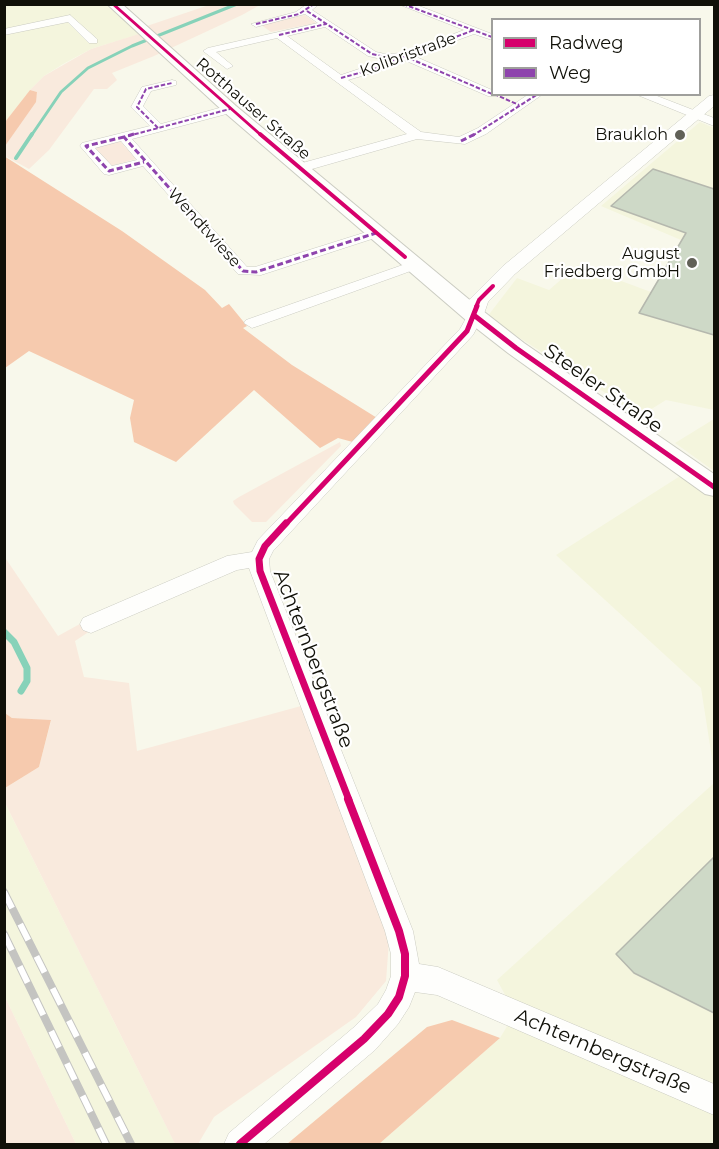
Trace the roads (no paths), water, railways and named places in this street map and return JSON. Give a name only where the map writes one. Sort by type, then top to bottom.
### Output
[{"type":"main road","name":"Rotthauser Straße","points":[[113,4],[230,109],[376,233]]},
{"type":"main road","name":"Steeler Straße","points":[[376,233],[516,348],[714,487]]},
{"type":"street","points":[[403,4],[491,37]]},
{"type":"street","points":[[256,24],[310,8],[326,24],[372,54],[385,57],[404,56],[491,93]]},
{"type":"street","points":[[4,32],[70,18],[93,40]]},
{"type":"street","points":[[227,66],[208,51],[326,24]]},
{"type":"street","name":"Kolibristraße","points":[[341,78],[385,66],[404,56],[474,30]]},
{"type":"street","points":[[279,35],[417,135]]},
{"type":"street","points":[[158,128],[137,107],[146,89],[172,83]]},
{"type":"street","points":[[498,96],[519,105]]},
{"type":"street","points":[[300,168],[417,135],[461,141],[482,131],[535,96]]},
{"type":"street","points":[[645,96],[714,123]]},
{"type":"street","name":"Achternbergstraße","points":[[714,99],[509,270],[479,300],[475,316],[467,332],[265,546],[259,559],[263,579],[399,931],[405,954],[405,976],[438,981],[714,1100]]},
{"type":"street","points":[[144,162],[109,171],[87,146],[230,109]]},
{"type":"street","name":"Wendtwiese","points":[[124,137],[241,268],[249,273],[376,233]]},
{"type":"street","points":[[252,323],[414,265]]},
{"type":"street","points":[[91,624],[234,562],[259,559]]},
{"type":"street","points":[[240,1144],[364,1039],[388,1014],[399,997],[405,976]]},
{"type":"waterway","points":[[31,136],[61,92],[88,68],[132,46],[237,4]]},
{"type":"waterway","points":[[16,158],[32,134]]},
{"type":"waterway","points":[[4,632],[14,642],[27,668],[27,681],[21,691]]},
{"type":"railway","points":[[4,892],[131,1144]]},
{"type":"railway","points":[[4,934],[106,1144]]},
{"type":"place","name":"Braukloh","points":[[680,135]]},
{"type":"place","name":"August Friedberg GmbH","points":[[692,263]]}]
